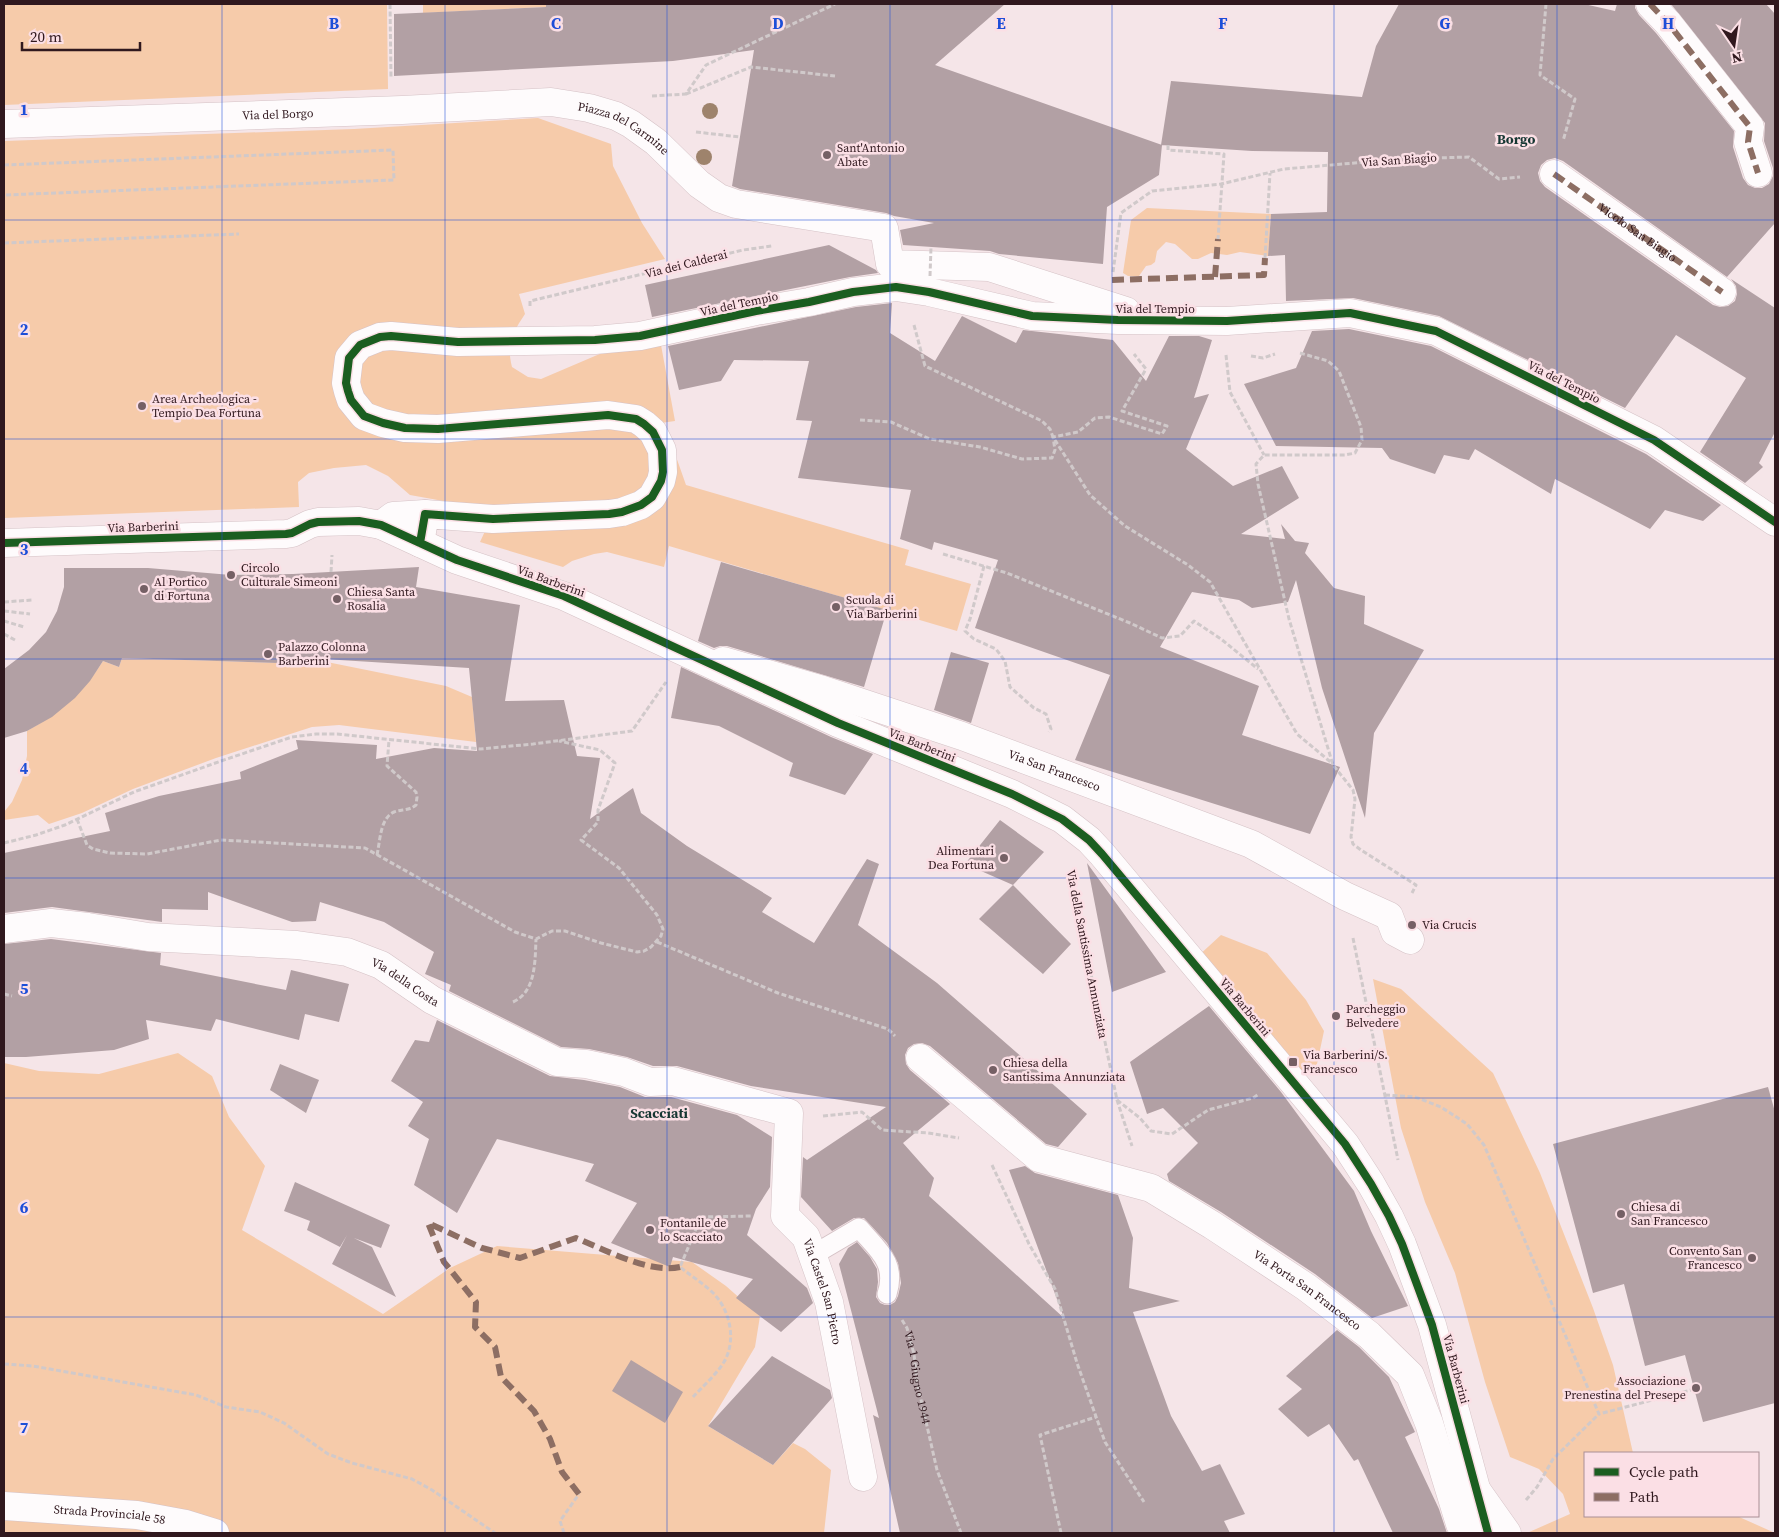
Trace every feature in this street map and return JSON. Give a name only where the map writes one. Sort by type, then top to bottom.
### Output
[{"type":"street","points":[[1650,4],[1668,23],[1750,127],[1748,142],[1758,173]]},
{"type":"street","name":"Via del Borgo","points":[[4,124],[402,110],[551,102]]},
{"type":"street","name":"Piazza del Carmine","points":[[551,102],[589,108],[616,116],[631,124],[656,142],[699,184],[719,198],[736,204],[884,228],[890,264],[989,267],[1155,321]]},
{"type":"street","name":"Vicolo San Biagio","points":[[1554,174],[1722,292]]},
{"type":"street","name":"Via del Tempio","points":[[381,525],[393,516],[425,514],[493,519],[615,513],[641,505],[652,497],[661,481],[664,465],[659,442],[653,432],[636,419],[608,415],[438,429],[406,428],[383,423],[364,416],[351,400],[346,383],[349,358],[360,345],[380,337],[391,336],[458,342],[595,340],[640,336],[853,292],[896,287],[923,291],[1032,316],[1155,321],[1227,321],[1350,313],[1436,330],[1654,440],[1775,522]]},
{"type":"street","points":[[420,543],[425,514]]},
{"type":"street","name":"Via Barberini","points":[[4,543],[286,534],[310,524],[340,521],[360,521],[381,525],[457,560],[564,596],[838,723],[1012,794],[1062,819],[1089,840],[1102,854],[1345,1144],[1367,1177],[1390,1216],[1402,1244],[1432,1325],[1478,1492],[1500,1531]]},
{"type":"street","name":"Via San Francesco","points":[[674,646],[823,690],[962,736],[1251,844],[1345,896],[1389,916],[1402,936]]},
{"type":"street","name":"Via della Costa","points":[[4,929],[50,923],[148,937],[297,944],[347,952],[380,965],[432,1000],[557,1062],[586,1064],[624,1072],[650,1082],[673,1081],[789,1113]]},
{"type":"street","name":"Via Porta San Francesco","points":[[920,1058],[1039,1158],[1151,1188],[1212,1225],[1306,1287],[1368,1335],[1410,1375],[1430,1423],[1460,1524],[1465,1533]]},
{"type":"street","points":[[786,1216],[789,1113]]},
{"type":"street","name":"Via Castel San Pietro","points":[[786,1216],[806,1237],[829,1302],[863,1477]]},
{"type":"street","name":"Strada Provinciale 58","points":[[4,1506],[137,1515],[186,1524],[215,1533]]},
{"type":"lane","points":[[813,1255],[859,1228],[887,1260],[891,1277],[887,1294]]},
{"type":"path","points":[[390,4],[391,77]]},
{"type":"path","points":[[706,65],[835,4]]},
{"type":"path","points":[[1546,4],[1540,75],[1575,99],[1554,174]]},
{"type":"path","points":[[686,94],[751,67],[835,76]]},
{"type":"path","points":[[688,131],[740,137]]},
{"type":"path","points":[[1168,145],[1168,150],[1224,154],[1218,239]]},
{"type":"path","points":[[4,165],[393,150],[394,180],[4,194]]},
{"type":"path","points":[[1265,258],[1270,172]]},
{"type":"path","points":[[4,242],[239,234]]},
{"type":"path","points":[[930,276],[931,247]]},
{"type":"path","points":[[1053,437],[1078,432],[1095,418],[1109,417],[1162,434],[1167,426],[1122,411],[1146,370],[1121,337],[1118,320]]},
{"type":"path","points":[[1198,321],[1224,337],[1230,392],[1264,455]]},
{"type":"path","points":[[1291,350],[1328,361],[1339,371],[1361,427],[1362,440],[1355,453],[1345,455],[1264,455],[1256,464],[1260,494],[1289,619],[1333,765]]},
{"type":"path","points":[[1248,356],[1263,358],[1282,352]]},
{"type":"path","points":[[860,420],[891,422],[930,439],[980,447],[1022,459],[1052,458],[1055,450],[1053,437],[1050,429],[1042,421],[925,366]]},
{"type":"path","points":[[1053,437],[1090,495],[1125,526],[1188,564],[1210,582],[1297,734],[1333,765],[1353,790],[1351,837],[1353,844],[1416,884],[1402,936]]},
{"type":"path","points":[[943,554],[1024,580],[1162,638],[1180,636],[1194,621],[1221,639],[1260,671]]},
{"type":"path","points":[[984,566],[965,631],[974,639],[996,649],[1005,661],[1010,687],[1034,708],[1046,714],[1050,729],[1036,763]]},
{"type":"path","points":[[4,602],[32,600]]},
{"type":"path","points":[[4,611],[30,614]]},
{"type":"path","points":[[4,621],[24,627]]},
{"type":"path","points":[[4,634],[15,640]]},
{"type":"path","points":[[4,843],[36,835],[77,819],[134,792],[292,737],[337,734],[480,749],[632,731],[666,681],[658,677]]},
{"type":"path","points":[[377,855],[384,822],[388,815],[394,812],[411,810],[416,805],[417,797],[416,792],[387,766],[388,740]]},
{"type":"path","points":[[77,819],[87,845],[93,849],[110,854],[147,854],[221,840],[364,848],[515,932],[536,940],[552,931],[565,931],[601,943],[637,952],[644,951],[662,936],[663,930],[657,915],[619,868],[581,840],[598,822],[598,810],[615,763],[600,750],[559,741]]},
{"type":"path","points":[[1345,896],[1399,1162]]},
{"type":"path","points":[[657,942],[778,993],[888,1029],[920,1058]]},
{"type":"path","points":[[4,994],[12,996]]},
{"type":"path","points":[[1117,1100],[1140,1118],[1151,1131],[1172,1134],[1208,1110],[1253,1098],[1286,1073]]},
{"type":"path","points":[[1385,1095],[1416,1097],[1441,1107],[1467,1124],[1484,1145],[1599,1414]]},
{"type":"path","points":[[789,1113],[830,1117],[862,1112],[882,1130],[928,1133],[963,1138]]},
{"type":"path","points":[[989,1158],[1029,1244],[1055,1289],[1077,1363],[1105,1442],[1144,1502]]},
{"type":"path","points":[[693,1397],[720,1369],[725,1361],[730,1348],[731,1334],[724,1310],[712,1292],[680,1267],[701,1217],[786,1216]]},
{"type":"path","points":[[4,1364],[33,1366],[196,1395],[226,1407],[260,1412],[284,1423],[328,1454],[352,1463],[412,1479],[432,1490],[495,1533]]},
{"type":"path","points":[[1500,1531],[1537,1487],[1553,1459],[1599,1414],[1691,1390]]},
{"type":"path","points":[[1061,1533],[1040,1434],[1096,1417]]},
{"type":"path","points":[[564,1533],[560,1521],[579,1494]]},
{"type":"shaded area","points":[[4,4],[387,4],[388,89],[4,105]]},
{"type":"shaded area","points":[[423,4],[546,4],[546,7],[423,13]]},
{"type":"shaded area","name":"Area Archeologica - Tempio Dea Fortuna","points":[[538,118],[611,144],[613,166],[642,223],[665,259],[519,294],[525,314],[517,327],[510,345],[512,367],[528,377],[541,379],[609,350],[661,345],[675,421],[661,423],[673,448],[686,485],[909,550],[905,565],[971,584],[957,631],[669,546],[664,567],[607,552],[572,561],[563,567],[480,542],[486,529],[471,506],[410,495],[388,476],[366,465],[309,473],[298,482],[299,507],[4,518],[4,141],[354,129]]},
{"type":"shaded area","points":[[1147,208],[1271,214],[1268,256],[1240,252],[1227,255],[1211,253],[1198,259],[1192,259],[1175,244],[1166,242],[1157,251],[1155,262],[1146,266],[1139,276],[1128,276],[1123,273],[1131,220]]},
{"type":"shaded area","points":[[122,658],[278,663],[307,658],[446,686],[472,697],[476,742],[339,725],[312,727],[216,758],[133,789],[82,813],[49,824],[38,815],[4,820],[4,812],[12,802],[22,780],[27,756],[27,731],[61,709],[79,693],[103,661],[119,667]]},
{"type":"shaded area","points":[[1221,935],[1267,953],[1306,1000],[1324,1031],[1317,1064],[1298,1079],[1196,958]]},
{"type":"shaded area","points":[[1373,979],[1401,989],[1493,1073],[1540,1173],[1593,1308],[1613,1365],[1633,1452],[1584,1452],[1584,1517],[1739,1517],[1775,1533],[1527,1533],[1570,1514],[1563,1494],[1539,1469],[1510,1457],[1485,1382],[1455,1273],[1425,1202],[1401,1128]]},
{"type":"shaded area","points":[[178,1053],[212,1076],[229,1117],[265,1166],[242,1230],[383,1314],[450,1268],[497,1246],[692,1262],[726,1286],[760,1316],[755,1347],[708,1426],[773,1465],[793,1443],[805,1449],[831,1470],[824,1533],[4,1533],[4,1063],[39,1071],[99,1074]]},
{"type":"building","points":[[546,4],[1005,4],[935,65],[1162,145],[1159,175],[1107,207],[1103,264],[999,254],[990,251],[903,245],[900,230],[934,223],[886,213],[740,189],[732,186],[754,50],[673,61],[394,76],[394,14],[546,7]]},
{"type":"building","points":[[1399,4],[1584,4],[1615,11],[1617,4],[1635,4],[1639,15],[1656,33],[1734,131],[1733,147],[1743,178],[1748,185],[1755,188],[1762,188],[1769,184],[1773,176],[1773,168],[1764,141],[1765,123],[1671,4],[1766,4],[1775,14],[1775,223],[1727,277],[1563,161],[1555,158],[1547,160],[1541,165],[1538,173],[1540,181],[1545,187],[1713,305],[1720,307],[1728,306],[1735,301],[1737,294],[1736,286],[1731,279],[1775,308],[1775,432],[1759,463],[1763,467],[1745,483],[1700,452],[1746,378],[1676,335],[1625,408],[1439,316],[1353,298],[1286,301],[1285,255],[1268,256],[1271,214],[1327,212],[1328,152],[1252,151],[1161,145],[1171,81],[1362,97],[1376,46]]},
{"type":"building","points":[[829,245],[876,270],[878,273],[652,317],[645,285]]},
{"type":"building","points":[[892,303],[890,333],[935,361],[962,316],[1016,343],[1023,330],[1113,340],[1146,381],[1169,336],[1199,336],[1212,340],[1194,398],[1209,394],[1186,449],[1233,486],[1282,466],[1299,498],[1241,534],[1285,539],[1281,524],[1295,541],[1309,543],[1305,553],[1334,588],[1365,596],[1364,624],[1424,650],[1374,733],[1365,818],[1322,688],[1296,580],[1288,602],[1252,608],[1239,600],[1192,592],[1160,647],[1259,686],[1242,735],[1340,767],[1310,834],[1075,760],[1110,675],[975,628],[998,560],[934,542],[932,550],[900,539],[911,490],[798,478],[812,421],[796,420],[809,361],[734,360],[721,381],[679,390],[668,346],[856,307]]},
{"type":"building","points":[[1349,329],[1431,346],[1646,454],[1721,505],[1703,521],[1665,510],[1650,529],[1555,479],[1551,494],[1475,449],[1469,460],[1444,455],[1435,474],[1390,459],[1382,448],[1276,446],[1244,384],[1296,368],[1312,331]]},
{"type":"building","name":"Scuola di Via Barberini","points":[[721,562],[887,610],[864,687],[727,646],[714,648],[698,641]]},
{"type":"building","points":[[419,567],[416,587],[520,605],[505,701],[564,700],[577,756],[600,758],[590,819],[633,788],[641,813],[687,846],[772,898],[762,912],[814,943],[867,859],[879,864],[858,925],[937,983],[1087,1114],[1058,1147],[1046,1144],[930,1046],[922,1043],[914,1044],[908,1048],[905,1055],[906,1064],[910,1070],[950,1104],[903,1143],[934,1178],[929,1196],[1064,1318],[1009,1170],[1025,1166],[1035,1173],[1118,1195],[1133,1238],[1129,1288],[1180,1301],[1133,1312],[1171,1416],[1202,1471],[1220,1464],[1245,1514],[1224,1521],[1230,1533],[900,1533],[873,1415],[879,1418],[839,1264],[848,1248],[857,1242],[870,1257],[877,1269],[876,1297],[880,1303],[890,1305],[895,1302],[898,1296],[901,1283],[898,1263],[887,1243],[864,1218],[854,1218],[832,1231],[801,1197],[803,1157],[807,1160],[886,1107],[751,1086],[677,1066],[653,1066],[627,1057],[589,1049],[561,1047],[449,991],[451,985],[425,974],[434,952],[384,922],[320,902],[316,921],[292,922],[208,892],[208,910],[162,909],[162,922],[52,907],[4,913],[4,853],[110,831],[105,813],[159,796],[241,779],[240,772],[298,749],[296,740],[377,745],[376,759],[434,748],[477,751],[469,668],[307,658],[278,663],[122,658],[119,667],[103,661],[90,681],[75,698],[52,717],[27,731],[4,738],[4,669],[29,650],[46,632],[57,611],[64,587],[64,568],[148,568],[231,575],[293,574]]},
{"type":"building","points":[[951,652],[989,663],[971,723],[934,710]]},
{"type":"building","points":[[681,667],[831,737],[873,754],[845,795],[789,776],[793,763],[719,726],[671,718]]},
{"type":"building","name":"Alimentari Dea Fortuna","points":[[1000,820],[1044,852],[1013,885],[965,864]]},
{"type":"building","points":[[1087,863],[1166,972],[1112,992]]},
{"type":"building","points":[[1013,885],[1071,944],[1043,974],[979,919]]},
{"type":"building","points":[[51,939],[161,953],[160,965],[286,990],[291,970],[349,984],[339,1022],[305,1014],[299,1040],[216,1019],[211,1031],[146,1020],[149,1039],[114,1050],[4,1057],[4,944]]},
{"type":"building","points":[[1209,1006],[1281,1092],[1354,1191],[1371,1231],[1408,1306],[1372,1318],[1315,1274],[1221,1212],[1169,1181],[1167,1174],[1198,1143],[1163,1108],[1147,1114],[1130,1062]]},
{"type":"building","points":[[437,1020],[550,1076],[620,1087],[645,1097],[671,1097],[737,1115],[772,1137],[770,1187],[756,1209],[747,1235],[807,1288],[813,1303],[781,1332],[736,1298],[753,1279],[673,1257],[670,1267],[611,1243],[637,1203],[585,1181],[594,1164],[497,1139],[457,1213],[414,1185],[429,1139],[408,1126],[423,1102],[391,1081],[415,1040],[429,1042]]},
{"type":"building","points":[[280,1064],[319,1080],[306,1113],[270,1090]]},
{"type":"building","points":[[1768,1087],[1775,1112],[1775,1403],[1703,1422],[1685,1355],[1645,1366],[1624,1284],[1593,1293],[1553,1144]]},
{"type":"building","points":[[295,1182],[390,1225],[381,1248],[354,1238],[372,1247],[396,1297],[332,1264],[347,1235],[340,1247],[307,1230],[310,1221],[284,1211]]},
{"type":"building","points":[[1337,1330],[1359,1347],[1389,1377],[1415,1432],[1405,1437],[1439,1509],[1447,1533],[1393,1533],[1358,1459],[1354,1461],[1329,1424],[1308,1437],[1278,1409],[1302,1389],[1286,1376]]},
{"type":"building","points":[[772,1356],[830,1390],[832,1398],[773,1465],[708,1426]]},
{"type":"building","points":[[631,1360],[683,1392],[665,1423],[612,1391]]},
{"type":"marked path","points":[[1650,4],[1668,23],[1750,127],[1748,142],[1758,173]]},
{"type":"marked path","points":[[1554,174],[1722,292]]},
{"type":"marked path","points":[[1215,277],[1218,239]]},
{"type":"marked path","points":[[1112,280],[1264,275],[1265,258]]},
{"type":"marked path","points":[[579,1494],[562,1472],[550,1439],[534,1411],[501,1377],[495,1347],[475,1327],[476,1302],[444,1262],[428,1223],[482,1248],[520,1258],[576,1238],[641,1264],[655,1267],[680,1267]]},
{"type":"cycle path","points":[[420,543],[425,514],[493,519],[609,514],[622,512],[641,505],[652,497],[661,481],[663,472],[662,450],[653,432],[644,424],[636,419],[608,415],[438,429],[405,428],[383,423],[364,416],[351,400],[348,391],[346,383],[349,358],[360,345],[380,337],[391,336],[458,342],[595,340],[640,336],[853,292],[896,287],[929,292],[1032,316],[1118,320],[1227,321],[1350,313],[1436,331],[1654,440],[1775,522]]},
{"type":"cycle path","points":[[4,543],[286,534],[318,522],[359,521],[381,525],[457,560],[564,596],[838,723],[1012,794],[1062,819],[1089,840],[1102,854],[1345,1144],[1371,1184],[1402,1244],[1432,1325],[1488,1533]]},
{"type":"place","name":"Sant'Antonio Abate","points":[[827,155]]},
{"type":"place","name":"Area Archeologica - Tempio Dea Fortuna","points":[[142,406]]},
{"type":"place","name":"Circolo Culturale Simeoni","points":[[231,575]]},
{"type":"place","name":"Al Portico di Fortuna","points":[[144,589]]},
{"type":"place","name":"Chiesa Santa Rosalia","points":[[337,599]]},
{"type":"place","name":"Scuola di Via Barberini","points":[[836,607]]},
{"type":"place","name":"Palazzo Colonna Barberini","points":[[268,654]]},
{"type":"place","name":"Alimentari Dea Fortuna","points":[[1004,858]]},
{"type":"place","name":"Via Crucis","points":[[1412,925]]},
{"type":"place","name":"Parcheggio Belvedere","points":[[1336,1016]]},
{"type":"place","name":"Via Barberini/S. Francesco","points":[[1293,1062]]},
{"type":"place","name":"Chiesa della Santissima Annunziata","points":[[993,1070]]},
{"type":"place","name":"Chiesa di San Francesco","points":[[1621,1214]]},
{"type":"place","name":"Fontanile de lo Scacciato","points":[[650,1230]]},
{"type":"place","name":"Convento San Francesco","points":[[1752,1258]]},
{"type":"place","name":"Associazione Prenestina del Presepe","points":[[1696,1388]]},
{"type":"district","name":"Borgo","points":[[1516,139]]},
{"type":"district","name":"Scacciati","points":[[659,1113]]}]
